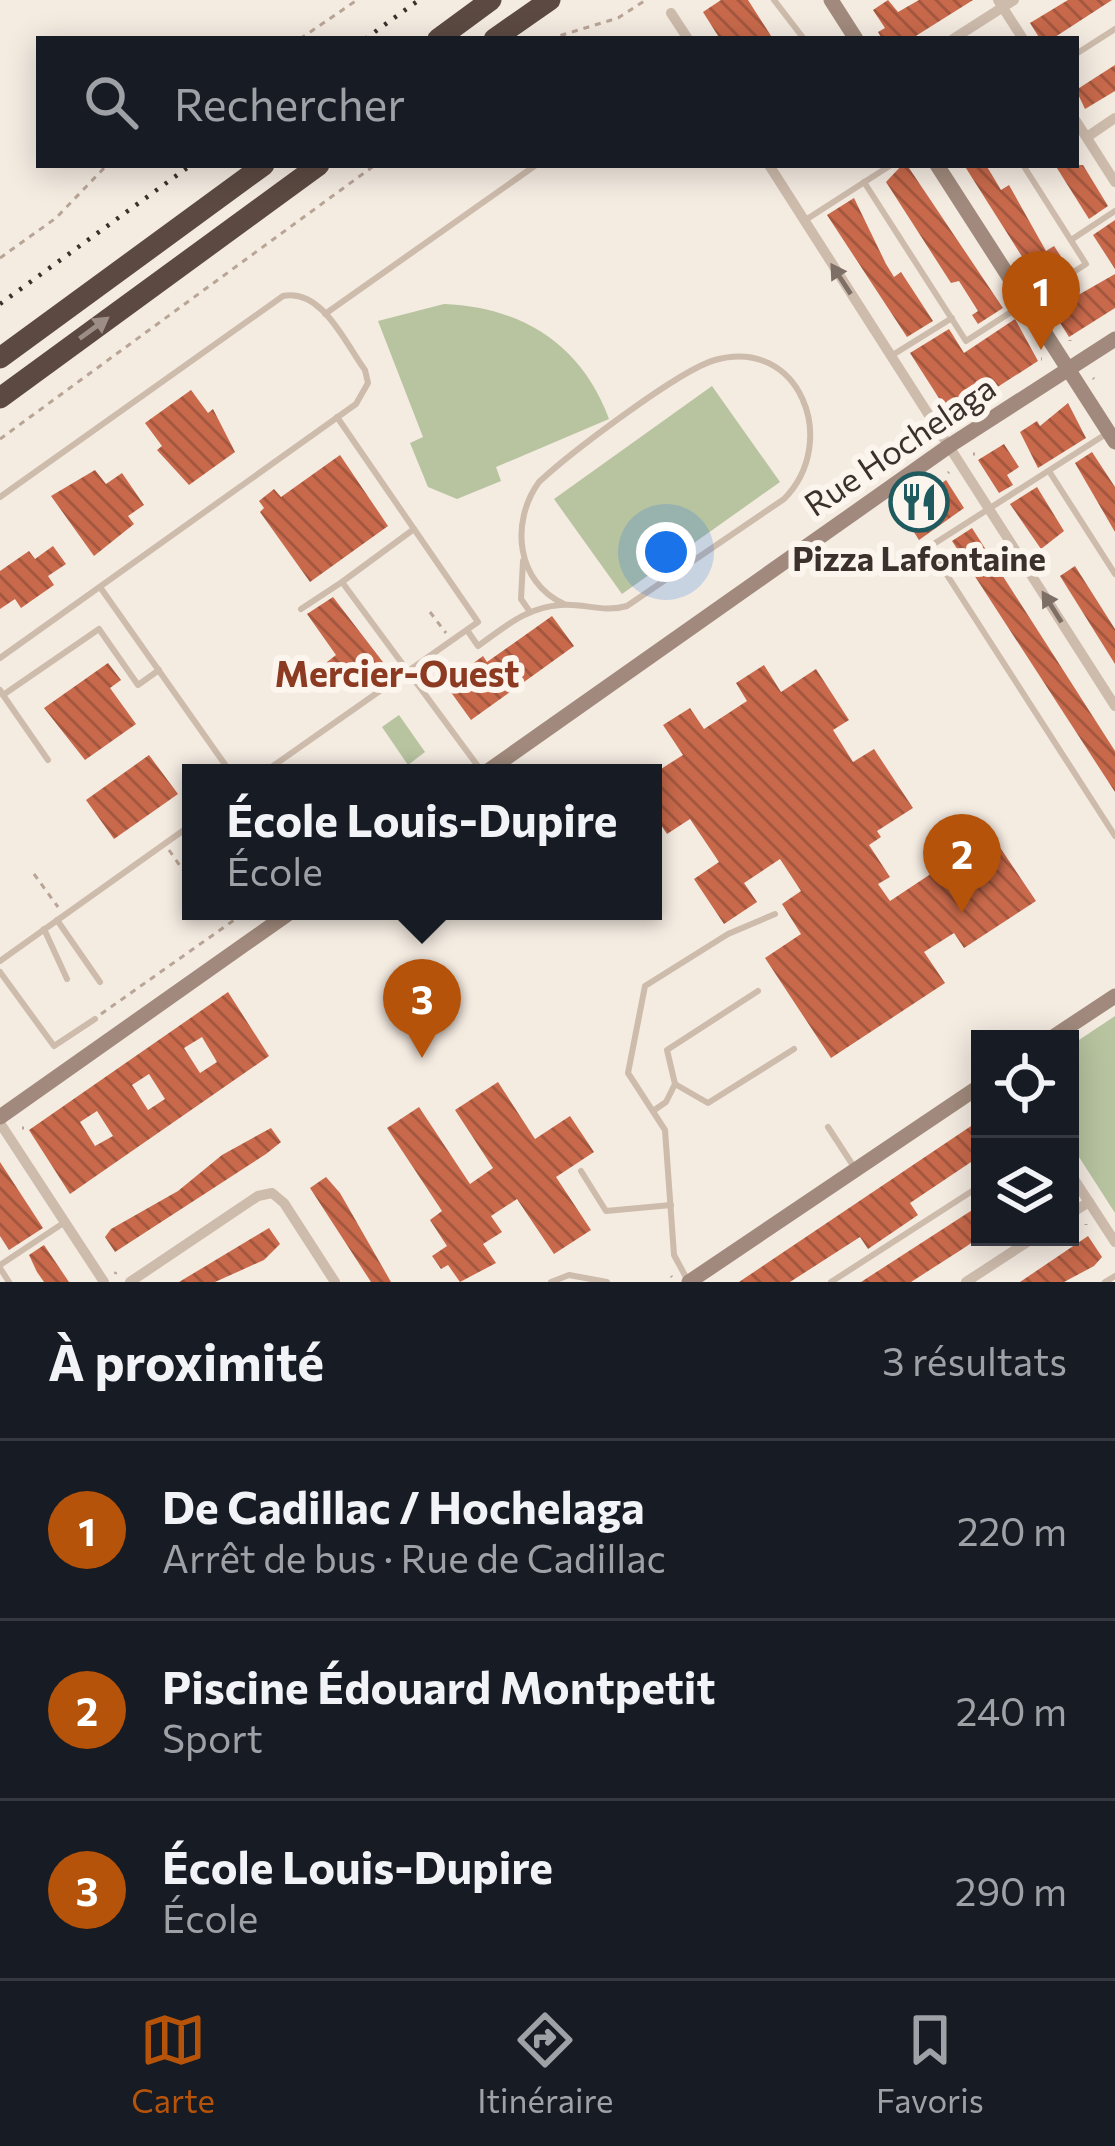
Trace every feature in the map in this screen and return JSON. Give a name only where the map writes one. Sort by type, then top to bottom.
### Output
[{"type":"highway","points":[[441,36],[491,0]]},
{"type":"highway","points":[[498,36],[550,0]]},
{"type":"highway","points":[[0,358],[260,168]]},
{"type":"highway","points":[[0,398],[315,168]]},
{"type":"main road","points":[[831,0],[854,36]]},
{"type":"main road","points":[[939,168],[1113,434]]},
{"type":"main road","name":"Rue Hochelaga","points":[[497,764],[950,446],[1115,339]]},
{"type":"main road","points":[[0,1120],[279,920]]},
{"type":"main road","points":[[1063,1030],[1115,996]]},
{"type":"main road","points":[[680,1279],[971,1092]]},
{"type":"street","points":[[957,36],[1000,4],[1014,0]]},
{"type":"street","points":[[1000,4],[1021,36]]},
{"type":"street","points":[[671,13],[686,36]]},
{"type":"street","points":[[1087,137],[1115,118]]},
{"type":"street","points":[[1079,125],[1115,182]]},
{"type":"street","points":[[771,168],[1115,706]]},
{"type":"street","points":[[0,1120],[104,1282]]},
{"type":"street","points":[[1079,1187],[1115,1242]]},
{"type":"street","points":[[130,1282],[258,1196],[272,1193],[284,1202],[335,1282]]},
{"type":"street","points":[[1079,1208],[1089,1202]]},
{"type":"street","points":[[966,1282],[1021,1246]]},
{"type":"lane","points":[[774,0],[802,36]]},
{"type":"lane","points":[[1079,52],[1115,29]]},
{"type":"lane","points":[[325,314],[532,168]]},
{"type":"lane","points":[[804,220],[886,168]]},
{"type":"lane","points":[[864,182],[966,341],[1086,264],[1025,168]]},
{"type":"lane","points":[[1071,240],[1115,211]]},
{"type":"lane","points":[[0,497],[283,296],[308,297],[325,314],[368,383],[365,395],[337,418],[0,658]]},
{"type":"lane","points":[[891,356],[952,318]]},
{"type":"lane","points":[[467,630],[478,646],[528,609],[564,604],[602,611],[638,602],[784,499],[802,479],[812,454],[809,412],[796,388],[774,368],[748,359],[722,358],[697,368],[539,482],[524,507],[521,598],[528,609]]},
{"type":"lane","points":[[279,764],[478,622],[337,418]]},
{"type":"lane","points":[[1113,434],[928,547],[1115,836]]},
{"type":"lane","points":[[1049,471],[1115,574]]},
{"type":"lane","points":[[301,608],[414,530]]},
{"type":"lane","points":[[524,556],[543,591],[564,604]]},
{"type":"lane","points":[[342,581],[477,764]]},
{"type":"lane","points":[[100,587],[225,764]]},
{"type":"lane","points":[[48,760],[2,693],[99,628],[138,685],[159,670]]},
{"type":"lane","points":[[0,961],[182,830]]},
{"type":"lane","points":[[680,1279],[674,1256],[665,1130],[628,1073],[645,986],[728,934],[775,914]]},
{"type":"lane","points":[[57,920],[100,982]]},
{"type":"lane","points":[[44,929],[67,979]]},
{"type":"lane","points":[[0,972],[53,1046],[95,1019]]},
{"type":"lane","points":[[653,1111],[666,1102],[675,1084],[668,1050],[758,991]]},
{"type":"lane","points":[[675,1084],[708,1102],[794,1049]]},
{"type":"lane","points":[[828,1127],[856,1170]]},
{"type":"lane","points":[[580,1171],[606,1211],[670,1205]]},
{"type":"lane","points":[[831,1282],[971,1192]]},
{"type":"lane","points":[[9,1282],[0,1266],[65,1222]]},
{"type":"lane","points":[[550,1282],[582,1275],[607,1282]]},
{"type":"lane","points":[[1106,1282],[1115,1276]]},
{"type":"path","points":[[304,36],[357,0]]},
{"type":"path","points":[[559,36],[618,18],[646,0]]},
{"type":"path","points":[[0,258],[56,218],[104,168]]},
{"type":"path","points":[[0,439],[371,168]]},
{"type":"path","points":[[430,611],[447,635]]},
{"type":"path","points":[[169,850],[182,869]]},
{"type":"path","points":[[34,874],[53,900]]},
{"type":"path","points":[[95,1019],[235,920]]},
{"type":"green space","points":[[444,304],[499,313],[546,335],[583,370],[609,419],[496,467],[501,481],[457,499],[428,487],[410,443],[423,437],[378,321]]},
{"type":"green space","points":[[712,386],[780,482],[622,594],[554,499]]},
{"type":"green space","points":[[399,715],[425,752],[407,764],[382,727]]},
{"type":"green space","points":[[1115,1016],[1115,1213],[1079,1157],[1079,1040]]},
{"type":"building","points":[[721,0],[748,0],[771,36],[718,36],[703,12]]},
{"type":"building","points":[[888,0],[898,12],[919,0],[973,0],[916,36],[880,36],[878,32],[885,28],[873,10]]},
{"type":"building","points":[[1068,0],[1112,0],[1057,36],[1038,36],[1030,23]]},
{"type":"building","points":[[1115,65],[1115,91],[1085,109],[1079,88]]},
{"type":"building","points":[[1083,165],[1108,206],[1089,219],[1057,168]]},
{"type":"building","points":[[899,168],[909,168],[1003,308],[978,324],[972,315],[978,311],[959,281],[951,283],[886,182]]},
{"type":"building","points":[[966,168],[988,168],[1001,190],[1009,185],[1046,251],[1054,246],[1068,267],[1040,285]]},
{"type":"building","points":[[854,198],[894,277],[901,272],[933,321],[907,337],[827,215]]},
{"type":"building","points":[[1115,220],[1115,269],[1093,235]]},
{"type":"building","points":[[1115,274],[1115,308],[1069,337],[1052,310]]},
{"type":"building","points":[[1015,319],[1038,361],[951,417],[910,353],[949,329],[964,353]]},
{"type":"building","points":[[191,390],[208,413],[213,409],[235,452],[189,485],[157,450],[162,446],[145,423]]},
{"type":"building","points":[[1068,403],[1086,438],[1038,468],[1020,432],[1037,421],[1040,426]]},
{"type":"building","points":[[1004,444],[1019,467],[1007,475],[1013,485],[999,493],[978,460]]},
{"type":"building","points":[[1092,452],[1115,487],[1115,532],[1075,463]]},
{"type":"building","points":[[340,455],[388,526],[310,582],[260,512],[264,508],[259,501],[274,489],[281,497]]},
{"type":"building","points":[[95,470],[106,484],[122,473],[144,505],[128,516],[134,524],[94,556],[51,496]]},
{"type":"building","points":[[946,480],[964,508],[919,540],[901,512]]},
{"type":"building","points":[[1037,487],[1064,531],[1041,549],[1010,504]]},
{"type":"building","points":[[972,528],[1115,751],[1115,792],[952,541]]},
{"type":"building","points":[[53,546],[66,564],[48,576],[54,585],[21,608],[15,599],[0,609],[0,571],[29,551],[35,559]]},
{"type":"building","points":[[1075,566],[1115,629],[1115,664],[1060,576]]},
{"type":"building","points":[[333,597],[386,666],[365,682],[359,674],[343,685],[327,662],[336,655],[307,614]]},
{"type":"building","points":[[552,616],[574,646],[471,720],[445,684],[483,656],[487,662]]},
{"type":"building","points":[[108,663],[121,680],[110,688],[136,724],[85,760],[44,708]]},
{"type":"building","points":[[764,665],[781,692],[816,669],[849,720],[833,730],[853,762],[874,749],[913,808],[877,831],[881,837],[869,845],[890,877],[878,884],[890,901],[991,834],[1036,901],[964,948],[954,933],[924,952],[945,983],[831,1058],[765,958],[801,934],[782,904],[801,891],[780,859],[744,883],[757,902],[724,924],[694,879],[719,862],[690,819],[667,834],[662,826],[662,768],[683,755],[663,725],[690,708],[704,729],[747,701],[736,683]]},
{"type":"building","points":[[149,755],[178,794],[114,839],[86,800]]},
{"type":"building","points":[[228,992],[269,1056],[70,1194],[29,1130]],"holes":[[[202,1037],[217,1062],[200,1073],[184,1048]],[[149,1074],[165,1099],[148,1110],[132,1085]],[[97,1111],[113,1136],[95,1146],[80,1122]]]},
{"type":"building","points":[[498,1082],[535,1139],[570,1116],[594,1152],[556,1177],[591,1230],[554,1254],[517,1199],[491,1216],[502,1232],[483,1244],[496,1263],[460,1282],[448,1265],[441,1269],[432,1256],[447,1246],[430,1220],[442,1211],[387,1128],[419,1107],[470,1184],[493,1168],[455,1110]]},
{"type":"building","points":[[971,1126],[971,1162],[910,1203],[918,1215],[868,1249],[860,1237],[790,1282],[739,1282]]},
{"type":"building","points":[[271,1128],[281,1142],[266,1154],[115,1252],[105,1237],[111,1229],[178,1191],[222,1155]]},
{"type":"building","points":[[0,1162],[43,1228],[9,1250],[0,1236]]},
{"type":"building","points":[[326,1177],[391,1282],[371,1282],[310,1188]]},
{"type":"building","points":[[971,1211],[971,1243],[964,1248],[911,1282],[861,1282]]},
{"type":"building","points":[[269,1228],[280,1244],[264,1260],[215,1282],[179,1282]]},
{"type":"building","points":[[1088,1236],[1102,1257],[1094,1266],[1064,1282],[1020,1282],[1079,1246]]},
{"type":"building","points":[[44,1245],[69,1282],[44,1282],[37,1272],[29,1255]]},
{"type":"railway","points":[[369,36],[419,0]]},
{"type":"railway","points":[[0,304],[187,168]]},
{"type":"place","name":"De Cadillac / Hochelaga","points":[[1041,350]]},
{"type":"place","name":"Pizza Lafontaine","points":[[919,502]]},
{"type":"place","name":"Piscine Édouard Montpetit","points":[[962,913]]},
{"type":"place","name":"École Louis-Dupire","points":[[422,1058]]},
{"type":"district","name":"Mercier-Ouest","points":[[397,674]]}]
